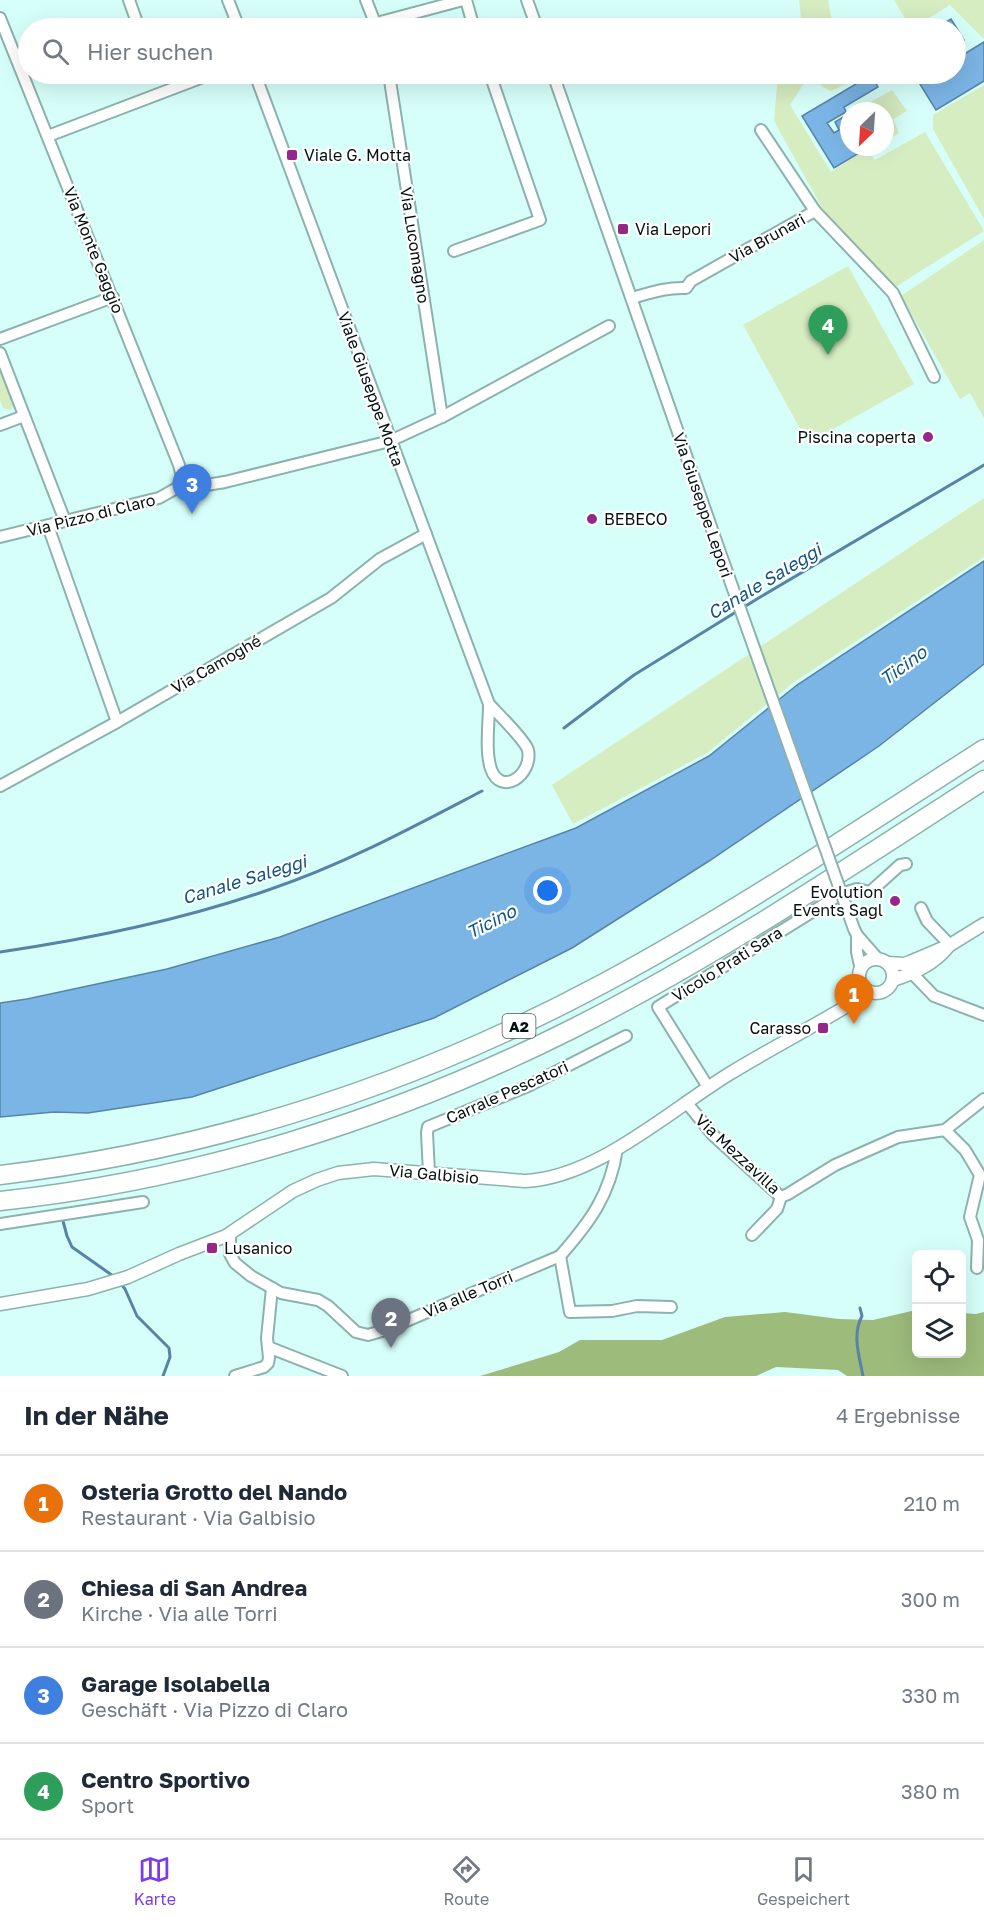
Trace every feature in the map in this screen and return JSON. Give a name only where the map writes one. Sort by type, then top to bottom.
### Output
[{"type":"highway","name":"A2","points":[[0,1175],[109,1158],[231,1131],[343,1097],[453,1056],[552,1010],[653,956],[984,749]]},
{"type":"highway","name":"A2","points":[[0,1201],[113,1184],[246,1154],[303,1138],[466,1079],[571,1030],[665,979],[759,923],[984,780]]},
{"type":"street","points":[[129,0],[135,18]]},
{"type":"street","points":[[228,0],[235,18]]},
{"type":"street","points":[[366,0],[373,18]]},
{"type":"street","points":[[403,18],[464,0],[470,18]]},
{"type":"street","points":[[527,0],[533,18]]},
{"type":"street","name":"Via Monte Gaggio","points":[[0,18],[18,62]]},
{"type":"street","name":"Via Monte Gaggio","points":[[27,84],[113,297],[179,465],[184,484]]},
{"type":"street","points":[[48,136],[185,84]]},
{"type":"street","name":"Viale Giuseppe Motta","points":[[259,84],[489,704],[490,768],[499,780],[514,781],[525,771],[528,758],[527,747],[489,704]]},
{"type":"street","name":"Via Lucomagno","points":[[391,84],[442,417]]},
{"type":"street","points":[[454,251],[540,220],[493,84]]},
{"type":"street","name":"Via Giuseppe Lepori","points":[[557,84],[855,932],[860,976]]},
{"type":"street","name":"Via Brunari","points":[[632,298],[657,291],[686,288],[691,281],[815,211],[761,130]]},
{"type":"street","points":[[815,211],[893,293],[934,378]]},
{"type":"street","points":[[0,339],[113,297]]},
{"type":"street","name":"Via Pizzo di Claro","points":[[0,537],[159,498],[184,484],[206,485],[225,482],[390,441],[442,417],[609,326]]},
{"type":"street","points":[[0,353],[65,521]]},
{"type":"street","points":[[0,423],[24,416]]},
{"type":"street","points":[[48,526],[117,722]]},
{"type":"street","name":"Via Camoghé","points":[[0,786],[117,722],[331,597],[380,559],[426,534]]},
{"type":"street","name":"Vicolo Prati Sara","points":[[708,1088],[658,1007],[841,894],[857,889],[870,892],[900,865],[906,864]]},
{"type":"street","points":[[921,908],[927,921],[950,945]]},
{"type":"street","points":[[860,976],[865,989],[870,992],[884,991],[893,980],[908,969],[984,924]]},
{"type":"street","name":"Via Giuseppe Lepori","points":[[855,932],[883,962]]},
{"type":"street","points":[[883,962],[892,971],[893,980]]},
{"type":"street","points":[[849,1004],[866,963],[883,962],[908,969],[934,996],[984,1015]]},
{"type":"street","name":"Via Galbisio","points":[[0,1304],[88,1289],[119,1280],[230,1233],[294,1191],[327,1176],[361,1169],[506,1181],[545,1180],[577,1169],[616,1149],[771,1048],[870,992]]},
{"type":"street","name":"Carrale Pescatori","points":[[429,1173],[428,1127],[528,1086],[626,1036]]},
{"type":"street","points":[[977,1268],[978,1240],[970,1217],[980,1175],[965,1150],[945,1130],[984,1099]]},
{"type":"street","name":"Via Mezzavilla","points":[[686,1102],[713,1135],[781,1197],[835,1165],[898,1137],[945,1130]]},
{"type":"street","name":"Via alle Torri","points":[[230,1233],[230,1254],[235,1263],[251,1276],[281,1293],[318,1300],[328,1306],[356,1332],[368,1335],[385,1330],[560,1256],[578,1236],[601,1201],[611,1178],[616,1149]]},
{"type":"street","points":[[752,1235],[777,1209],[781,1197]]},
{"type":"street","points":[[0,1224],[143,1202]]},
{"type":"street","points":[[560,1256],[570,1312],[612,1311],[637,1306],[671,1307]]},
{"type":"street","points":[[235,1376],[267,1365],[272,1288]]},
{"type":"street","points":[[268,1347],[342,1376]]},
{"type":"green space","points":[[799,0],[828,0],[832,18],[801,18]]},
{"type":"green space","points":[[894,0],[984,0],[984,39],[966,21],[966,18],[963,18],[950,5],[929,18],[905,18]]},
{"type":"green space","points":[[777,84],[804,84],[790,105],[831,172],[855,156],[871,156],[875,160],[882,156],[894,156],[894,149],[925,132],[984,231],[894,288],[825,213],[774,121]]},
{"type":"green space","points":[[820,84],[846,84],[831,91]]},
{"type":"green space","points":[[984,85],[984,219],[933,129],[933,115]]},
{"type":"green space","points":[[892,90],[907,111],[894,118],[894,102],[871,102]]},
{"type":"green space","points":[[894,121],[899,133],[894,136]]},
{"type":"green space","points":[[984,240],[984,418],[970,393],[960,399],[901,296]]},
{"type":"green space","points":[[848,266],[914,384],[808,443],[743,325]]},
{"type":"green space","points":[[0,368],[14,406],[10,410],[3,408],[0,400]]},
{"type":"green space","points":[[984,498],[984,557],[794,682],[707,753],[573,824],[552,785]]},
{"type":"green space","points":[[912,1311],[912,1358],[966,1358],[966,1313],[984,1312],[984,1376],[847,1376],[838,1370],[776,1367],[756,1376],[480,1376],[559,1352],[580,1340],[662,1340],[725,1317],[785,1312],[839,1319],[873,1320]]},
{"type":"water","points":[[984,42],[984,81],[936,110],[920,84],[966,84],[966,53]]},
{"type":"water","points":[[856,84],[876,84],[878,87],[852,102],[840,102],[840,115],[827,123],[834,133],[839,130],[835,122],[840,119],[840,156],[854,156],[834,168],[802,116]]},
{"type":"water","name":"Ticino","points":[[984,561],[984,664],[879,746],[709,861],[572,948],[434,1018],[192,1097],[88,1113],[54,1112],[0,1117],[0,1003],[167,969],[280,937],[576,828],[709,756],[797,685]]},
{"type":"waterway","name":"Canale Saleggi","points":[[564,728],[634,675],[757,599],[984,465]]},
{"type":"waterway","name":"Canale Saleggi","points":[[0,952],[137,927],[239,900],[298,879],[352,856],[482,791]]},
{"type":"waterway","points":[[63,1221],[72,1247],[116,1278]]},
{"type":"waterway","points":[[120,1283],[137,1316],[169,1348],[170,1357],[163,1376]]},
{"type":"waterway","points":[[860,1308],[862,1316],[857,1338],[863,1376]]},
{"type":"place","name":"Viale G. Motta","points":[[292,155]]},
{"type":"place","name":"Via Lepori","points":[[623,229]]},
{"type":"place","name":"Centro Sportivo","points":[[828,355]]},
{"type":"place","name":"Piscina coperta","points":[[928,437]]},
{"type":"place","name":"Garage Isolabella","points":[[192,514]]},
{"type":"place","name":"BEBECO","points":[[592,519]]},
{"type":"place","name":"Evolution Events Sagl","points":[[895,901]]},
{"type":"place","name":"Osteria Grotto del Nando","points":[[854,1024]]},
{"type":"place","name":"Carasso","points":[[823,1028]]},
{"type":"place","name":"Lusanico","points":[[212,1248]]},
{"type":"place","name":"Chiesa di San Andrea","points":[[391,1348]]}]
